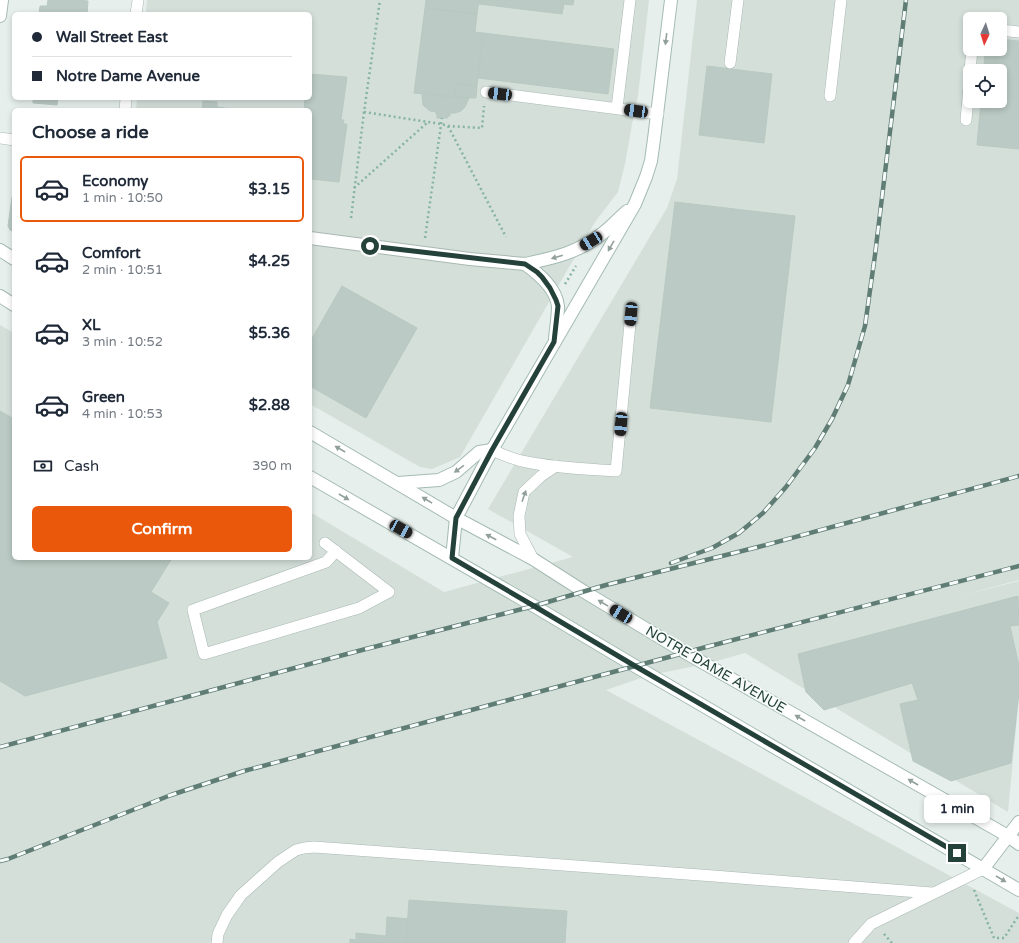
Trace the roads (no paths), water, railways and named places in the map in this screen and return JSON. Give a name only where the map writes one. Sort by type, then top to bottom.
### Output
[{"type":"main road","points":[[0,16],[2,0]]},
{"type":"main road","points":[[452,558],[456,518],[492,450],[635,204],[646,177],[651,161],[658,114],[671,0]]},
{"type":"main road","points":[[312,238],[423,253],[525,264],[567,254],[583,246],[604,233],[635,204]]},
{"type":"main road","points":[[0,250],[12,258]]},
{"type":"main road","points":[[525,264],[542,277],[556,300],[558,306],[554,342]]},
{"type":"main road","points":[[0,296],[12,304]]},
{"type":"main road","name":"NOTRE DAME AVENUE","points":[[312,433],[456,518],[533,559],[686,653],[1008,836],[1019,844]]},
{"type":"main road","points":[[398,483],[438,480],[456,472],[480,452],[492,450]]},
{"type":"main road","points":[[312,478],[452,558],[1019,890]]},
{"type":"main road","points":[[983,868],[1019,822]]},
{"type":"lane","points":[[136,12],[138,0]]},
{"type":"lane","points":[[617,108],[630,0]]},
{"type":"lane","points":[[730,63],[738,0]]},
{"type":"lane","points":[[830,96],[842,0]]},
{"type":"lane","points":[[1007,31],[1019,32]]},
{"type":"lane","points":[[486,92],[658,114]]},
{"type":"lane","points":[[966,120],[967,108]]},
{"type":"lane","points":[[0,138],[12,140]]},
{"type":"lane","points":[[492,450],[527,462],[616,471],[631,314]]},
{"type":"lane","points":[[533,559],[520,534],[519,516],[524,492],[541,476],[556,466]]},
{"type":"lane","points":[[325,543],[336,551],[389,592],[359,608],[204,654],[193,610],[326,562],[336,551]]},
{"type":"lane","points":[[217,943],[218,934],[227,915],[241,895],[278,862],[296,850],[314,847],[932,893]]},
{"type":"lane","points":[[854,943],[872,924],[983,868]]},
{"type":"railway","points":[[671,563],[712,548],[739,533],[763,513],[786,487],[815,448],[832,419],[848,385],[865,326],[906,0]]},
{"type":"railway","points":[[0,747],[362,650],[534,606],[606,585],[762,546],[1019,476]]},
{"type":"railway","points":[[0,861],[171,795],[244,771],[710,646],[1019,566]]}]
